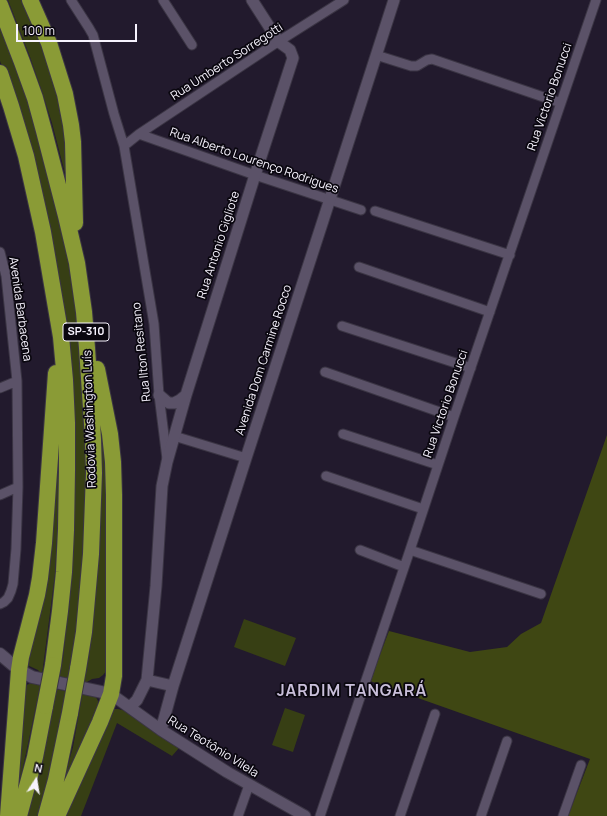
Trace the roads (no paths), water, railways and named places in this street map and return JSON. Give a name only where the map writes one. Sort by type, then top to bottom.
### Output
[{"type":"highway","points":[[30,0],[49,43],[65,94],[71,125],[73,142],[77,263]]},
{"type":"highway","name":"Rodovia Washington Luís","points":[[0,5],[35,98],[77,263],[84,312],[93,438],[94,473],[90,561],[84,632],[70,713],[59,766],[46,816]]},
{"type":"highway","name":"Rodovia Washington Luís","points":[[0,73],[26,156],[43,232],[60,337],[67,423],[66,530],[60,611],[46,706],[35,758],[19,816]]},
{"type":"highway","points":[[8,816],[19,670],[37,595],[44,543],[56,372],[53,296]]},
{"type":"highway","points":[[57,816],[100,722],[111,694],[114,676],[113,462],[110,434],[84,312]]},
{"type":"main road","points":[[0,654],[19,670],[32,677],[111,694]]},
{"type":"street","name":"Rua Ilton Resitano","points":[[71,0],[93,35],[124,146],[154,324],[159,395],[167,462],[162,486],[156,586],[147,680],[137,700],[130,707]]},
{"type":"street","points":[[163,0],[192,45]]},
{"type":"street","name":"Rua Antonio Gigliote","points":[[167,462],[186,395],[293,58],[290,50],[279,42],[252,0]]},
{"type":"street","name":"Rua Umberto Sorregotti","points":[[124,146],[138,134],[344,0]]},
{"type":"street","name":"Avenida Dom Carmine Rocco","points":[[161,730],[173,686],[394,0]]},
{"type":"street","name":"Rua Victorio Bonucci","points":[[320,816],[596,0]]},
{"type":"street","points":[[376,55],[411,66],[417,66],[427,60],[432,59],[561,103]]},
{"type":"street","name":"Rua Alberto Lourenço Rodrigues","points":[[138,134],[361,210]]},
{"type":"street","points":[[375,211],[510,255]]},
{"type":"street","name":"Avenida Barbacena","points":[[0,252],[17,381],[18,487],[16,548],[11,591],[8,598],[0,604]]},
{"type":"street","points":[[359,267],[490,312]]},
{"type":"street","points":[[342,326],[471,368]]},
{"type":"street","points":[[325,372],[454,417]]},
{"type":"street","points":[[0,388],[17,381]]},
{"type":"street","points":[[159,395],[166,401],[174,403],[186,395]]},
{"type":"street","points":[[343,434],[438,465]]},
{"type":"street","points":[[174,436],[246,458]]},
{"type":"street","points":[[326,476],[423,509]]},
{"type":"street","points":[[0,495],[18,487]]},
{"type":"street","points":[[360,550],[404,566]]},
{"type":"street","points":[[410,550],[541,594]]},
{"type":"street","points":[[147,680],[173,686]]},
{"type":"street","name":"Rua Teotônio Vilela","points":[[111,694],[161,730],[227,772],[305,816]]},
{"type":"street","points":[[400,816],[435,714]]},
{"type":"street","points":[[481,816],[507,741]]},
{"type":"street","points":[[563,816],[581,765]]},
{"type":"street","points":[[238,816],[249,785]]},
{"type":"district","name":"JARDIM TANGARÁ","points":[[352,692]]}]
